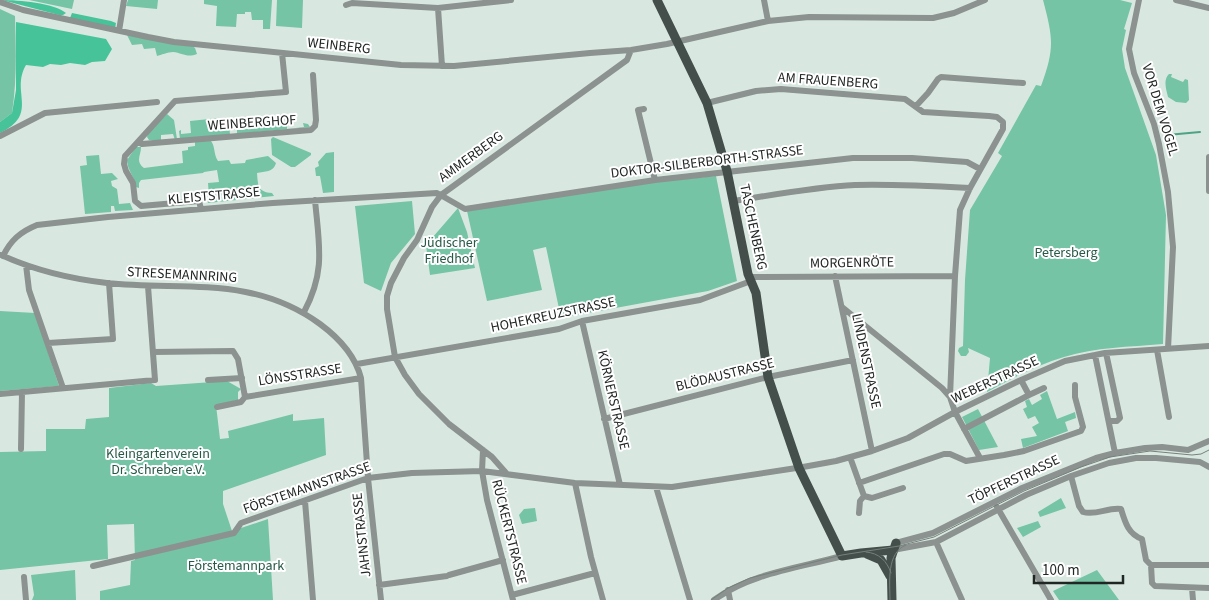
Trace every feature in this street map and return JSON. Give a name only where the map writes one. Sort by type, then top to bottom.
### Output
[{"type":"main road","name":"TASCHENBERG","points":[[657,0],[707,103],[727,171],[750,279],[756,293],[768,377],[799,468],[842,556]]},
{"type":"main road","points":[[861,553],[867,549],[894,546],[891,558],[892,600]]},
{"type":"main road","points":[[842,556],[861,553],[874,556],[881,560],[892,580]]},
{"type":"street","points":[[119,31],[124,0]]},
{"type":"street","points":[[346,5],[438,8],[511,0]]},
{"type":"street","points":[[764,0],[768,21]]},
{"type":"street","name":"WEINBERG","points":[[0,2],[23,10],[174,42],[401,65],[442,66],[632,50],[678,42],[768,21],[828,17],[933,18],[954,13],[984,0]]},
{"type":"street","name":"VOR DEM VOGEL","points":[[1139,0],[1129,49],[1134,73],[1157,136],[1168,192],[1173,247],[1168,349]]},
{"type":"street","points":[[1176,0],[1209,8]]},
{"type":"street","points":[[438,8],[442,66]]},
{"type":"street","name":"AMMERBERG","points":[[395,358],[387,309],[387,296],[391,283],[404,258],[417,240],[432,207],[441,195],[627,60],[632,50]]},
{"type":"street","name":"WEINBERGHOF","points":[[201,209],[199,201],[137,205],[134,201],[132,183],[126,171],[124,159],[128,152],[174,101],[286,92],[282,53]]},
{"type":"street","name":"WEINBERGHOF","points":[[138,142],[142,144],[311,130],[315,126],[316,120],[313,75]]},
{"type":"street","points":[[916,106],[941,77],[1023,83]]},
{"type":"street","name":"AM FRAUENBERG","points":[[707,103],[756,91],[781,89],[905,99],[923,112],[997,117],[1002,122],[1003,129],[960,210],[950,397]]},
{"type":"street","points":[[0,136],[45,113],[157,102]]},
{"type":"street","points":[[644,109],[638,110],[655,180]]},
{"type":"street","points":[[1209,157],[1209,191]]},
{"type":"street","name":"DOKTOR-SILBERBORTH-STRASSE","points":[[441,195],[465,209],[655,180],[853,158],[912,158],[967,162],[980,170]]},
{"type":"street","points":[[733,201],[854,185],[970,188]]},
{"type":"street","name":"KLEISTSTRASSE","points":[[1,256],[13,239],[26,229],[36,225],[63,221],[315,200],[437,193],[441,195]]},
{"type":"street","points":[[304,312],[315,288],[319,272],[320,254],[315,200]]},
{"type":"street","name":"STRESEMANNRING","points":[[1,256],[26,265],[79,279],[148,286],[230,288],[273,298],[304,312],[329,331],[357,364],[361,378]]},
{"type":"street","points":[[26,265],[30,290],[63,388]]},
{"type":"street","name":"MORGENRÖTE","points":[[750,279],[835,276],[955,276]]},
{"type":"street","name":"LINDENSTRASSE","points":[[835,276],[872,450]]},
{"type":"street","name":"HOHEKREUZSTRASSE","points":[[357,364],[559,329],[582,321],[700,300],[750,279]]},
{"type":"street","points":[[48,343],[113,338],[109,283]]},
{"type":"street","points":[[0,394],[155,380],[148,286]]},
{"type":"street","points":[[842,307],[942,388],[950,397],[955,412],[980,458]]},
{"type":"street","name":"KÖRNERSTRASSE","points":[[582,321],[620,485]]},
{"type":"street","name":"WEBERSTRASSE","points":[[656,487],[672,487],[799,468],[850,457],[908,438],[955,412],[1021,380],[1066,361],[1106,353],[1209,346]]},
{"type":"street","points":[[1157,350],[1169,417]]},
{"type":"street","points":[[153,352],[233,351],[238,358],[245,397]]},
{"type":"street","points":[[1106,353],[1120,418],[1117,421],[1109,421]]},
{"type":"street","points":[[1095,355],[1115,453]]},
{"type":"street","points":[[395,358],[419,394],[449,424],[492,457],[507,474]]},
{"type":"street","name":"BLÖDAUSTRASSE","points":[[604,419],[768,377],[853,360]]},
{"type":"street","points":[[208,380],[242,378]]},
{"type":"street","name":"LÖNSSTRASSE","points":[[216,407],[241,402],[245,397],[361,378]]},
{"type":"street","name":"JAHNSTRASSE","points":[[361,378],[368,478],[381,600]]},
{"type":"street","points":[[1021,380],[1029,395]]},
{"type":"street","points":[[859,483],[944,454],[950,454],[966,461],[1004,455],[1024,451],[1081,431],[1083,427],[1075,385]]},
{"type":"street","points":[[964,429],[1044,388]]},
{"type":"street","points":[[21,449],[22,392]]},
{"type":"street","points":[[1209,441],[1200,446],[1197,455],[1200,462],[1209,467]]},
{"type":"street","name":"TÖPFERSTRASSE","points":[[894,546],[933,534],[1022,488],[1076,466],[1115,453],[1162,447],[1188,450],[1200,446]]},
{"type":"street","name":"RÜCKERTSTRASSE","points":[[483,450],[482,470],[487,500],[512,598]]},
{"type":"street","points":[[850,457],[864,496]]},
{"type":"street","name":"TÖPFERSTRASSE","points":[[894,546],[936,542],[998,509],[1071,476],[1116,462],[1148,458],[1200,462]]},
{"type":"street","name":"FÖRSTEMANNSTRASSE","points":[[93,566],[234,533],[241,523],[368,478],[412,473],[482,470],[575,483],[656,487]]},
{"type":"street","points":[[1071,476],[1083,512],[1121,509],[1128,528],[1137,537],[1142,539],[1146,560],[1151,566],[1152,583],[1154,586],[1209,588]]},
{"type":"street","points":[[575,483],[595,573],[604,600]]},
{"type":"street","points":[[656,487],[690,600]]},
{"type":"street","points":[[864,496],[872,498],[903,488]]},
{"type":"street","points":[[859,513],[860,501],[864,496]]},
{"type":"street","points":[[306,501],[313,600]]},
{"type":"street","points":[[994,502],[1051,600]]},
{"type":"street","points":[[936,542],[962,600]]},
{"type":"street","points":[[714,600],[728,590],[751,580],[842,556]]},
{"type":"street","points":[[379,585],[448,575],[503,560]]},
{"type":"street","points":[[1151,566],[1209,564]]},
{"type":"street","points":[[512,598],[595,573]]},
{"type":"street","points":[[24,577],[26,600]]},
{"type":"street","points":[[1192,588],[1193,600]]},
{"type":"street","points":[[728,590],[730,600]]},
{"type":"green space","points":[[2,0],[45,4],[66,13],[59,15]]},
{"type":"green space","points":[[29,0],[74,0],[72,9]]},
{"type":"green space","points":[[128,0],[158,0],[157,9],[126,6]]},
{"type":"green space","points":[[204,0],[272,0],[270,29],[263,29],[263,20],[252,20],[251,12],[237,14],[236,27],[216,26],[217,6],[204,4]]},
{"type":"green space","points":[[277,0],[303,0],[302,28],[276,26]]},
{"type":"green space","name":"Petersberg","points":[[1043,0],[1120,0],[1132,3],[1124,29],[1126,30],[1122,49],[1125,68],[1156,155],[1166,215],[1163,344],[1088,351],[1054,360],[987,392],[990,358],[968,348],[969,352],[966,356],[961,356],[958,351],[963,346],[970,210],[1002,156],[998,153],[1036,85],[1041,86],[1049,62],[1051,43],[1049,24]]},
{"type":"green space","points":[[0,9],[15,16],[16,52],[12,113],[0,122]]},
{"type":"green space","points":[[72,13],[111,21],[116,23],[115,29],[70,18]]},
{"type":"green space","points":[[16,22],[106,39],[112,49],[105,61],[92,62],[85,65],[70,63],[61,65],[50,64],[43,67],[26,65],[22,75],[22,110],[19,118],[12,126],[0,133],[0,122],[12,113],[16,90]]},
{"type":"green space","points":[[127,35],[191,45],[195,48],[197,54],[187,55],[173,52],[157,56],[155,48],[144,49],[142,44],[132,45]]},
{"type":"green space","points":[[1169,74],[1172,74],[1171,77],[1183,82],[1185,79],[1188,80],[1189,100],[1186,103],[1176,102],[1168,97],[1166,82]]},
{"type":"green space","points":[[167,114],[174,120],[177,139],[175,140],[173,134],[161,135],[161,141],[149,140],[147,137],[148,133]]},
{"type":"green space","points":[[219,118],[220,124],[229,123],[230,135],[180,139],[179,131],[181,130],[181,134],[191,133],[190,121]]},
{"type":"green space","points":[[303,123],[308,124],[310,127],[237,134],[237,130],[287,124],[287,129],[304,127]]},
{"type":"green space","points":[[273,137],[311,153],[311,155],[295,167],[291,167],[272,155],[271,139]]},
{"type":"green space","points":[[210,140],[218,161],[229,160],[231,164],[245,163],[246,160],[268,156],[276,163],[271,170],[257,173],[261,190],[272,193],[274,196],[208,203],[207,198],[238,195],[237,188],[237,194],[209,197],[208,183],[219,182],[217,170],[141,180],[139,188],[136,187],[127,160],[136,147],[141,147],[139,161],[144,168],[183,163],[182,151],[188,150],[188,147],[195,146],[195,141]]},
{"type":"green space","points":[[334,152],[334,192],[323,193],[320,176],[316,176],[315,168],[319,166],[318,162],[326,153]]},
{"type":"green space","points":[[99,155],[101,174],[112,173],[118,179],[111,181],[112,186],[117,189],[119,204],[130,203],[133,210],[115,211],[114,206],[111,206],[111,212],[85,214],[80,166],[87,165],[86,156]]},
{"type":"green space","points":[[716,176],[737,281],[708,291],[561,318],[546,247],[533,250],[542,290],[487,301],[467,211],[656,182]]},
{"type":"green space","points":[[412,201],[415,234],[391,263],[381,291],[364,283],[355,206]]},
{"type":"green space","name":"Jüdischer Friedhof","points":[[458,208],[467,232],[475,268],[430,275],[426,245]]},
{"type":"green space","points":[[0,311],[35,313],[59,386],[0,391]]},
{"type":"green space","name":"Kleingartenverein Dr. Schreber e.V.","points":[[227,381],[241,389],[238,392],[238,400],[216,405],[220,439],[229,438],[228,431],[293,414],[293,421],[324,418],[326,455],[223,491],[223,504],[232,531],[268,519],[273,600],[100,600],[100,591],[130,585],[131,561],[135,560],[134,524],[107,525],[108,559],[0,570],[0,452],[46,451],[46,429],[85,429],[86,419],[109,417],[109,388],[151,383],[156,386]]},
{"type":"green space","points":[[1047,391],[1057,419],[1075,412],[1076,418],[1065,422],[1068,431],[1023,448],[1021,439],[1037,436],[1032,427],[1039,423],[1035,416],[1028,419],[1023,409],[1027,407],[1025,401],[1029,399],[1032,405],[1042,399],[1040,395]]},
{"type":"green space","points":[[978,409],[998,447],[979,450],[962,417]]},
{"type":"green space","points":[[1061,498],[1066,508],[1040,517],[1038,512]]},
{"type":"green space","points":[[535,508],[537,521],[522,524],[519,515],[524,509]]},
{"type":"green space","points":[[1038,521],[1041,527],[1023,537],[1017,528]]},
{"type":"green space","points":[[75,570],[76,600],[32,600],[34,595],[31,575]]},
{"type":"green space","points":[[1097,570],[1119,600],[1059,600],[1053,591]]},
{"type":"waterway","points":[[1167,135],[1200,132]]},
{"type":"tram line","points":[[711,600],[728,588],[750,578],[842,555],[899,546],[934,537],[1024,491],[1110,457],[1150,451],[1192,455],[1201,454],[1209,450]]},
{"type":"tram line","points":[[890,600],[890,569],[892,561],[895,554],[906,545]]},
{"type":"tram line","points":[[866,552],[882,558],[891,573]]},
{"type":"park label","name":"Förstemannpark","points":[[236,566]]}]
